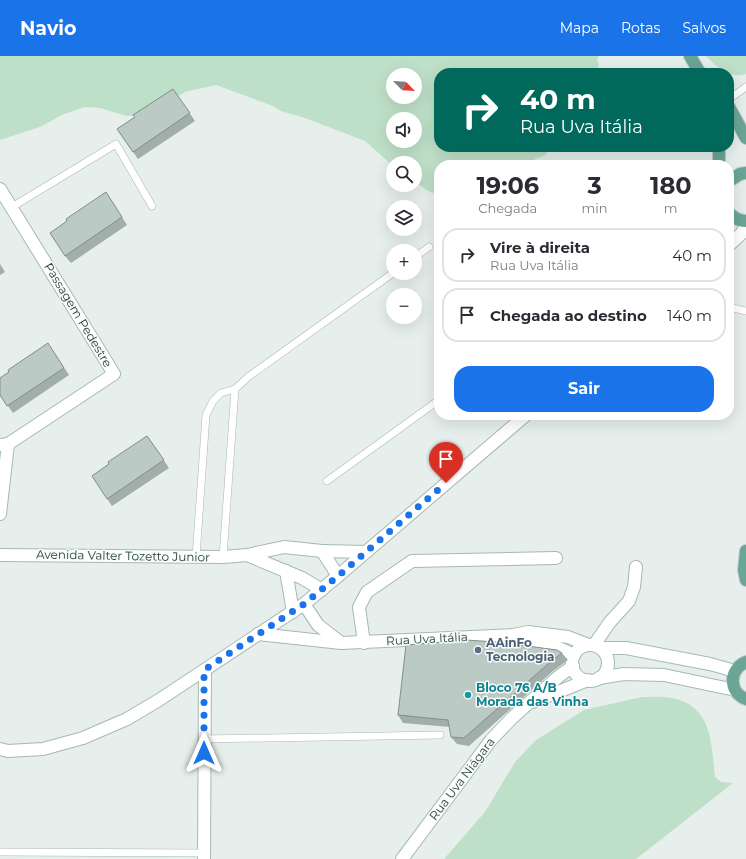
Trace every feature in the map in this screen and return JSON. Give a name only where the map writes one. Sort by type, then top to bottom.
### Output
[{"type":"main road","points":[[690,56],[697,68]]},
{"type":"main road","points":[[734,116],[746,138]]},
{"type":"main road","points":[[734,178],[740,174],[746,173]]},
{"type":"main road","points":[[734,218],[740,221],[746,221]]},
{"type":"main road","points":[[746,551],[744,570],[746,580]]},
{"type":"main road","points":[[741,696],[732,684],[734,670],[745,661]]},
{"type":"street","name":"Passagem Pedestre","points":[[0,189],[65,297],[114,374],[4,444],[0,514]]},
{"type":"street","points":[[734,240],[742,233],[746,226]]},
{"type":"street","points":[[0,749],[8,751],[43,749],[83,738],[127,719],[304,604],[520,420]]},
{"type":"street","name":"Avenida Valter Tozetto Junior","points":[[0,555],[223,557],[247,555],[284,547],[322,551],[366,552]]},
{"type":"street","points":[[322,551],[338,576]]},
{"type":"street","name":"Avenida Valter Tozetto Junior","points":[[247,555],[302,578],[322,590]]},
{"type":"street","points":[[364,643],[359,606],[367,592],[412,561],[556,558]]},
{"type":"street","points":[[594,646],[610,622],[629,601],[634,587],[636,567]]},
{"type":"street","points":[[286,571],[293,612]]},
{"type":"street","points":[[304,604],[318,625],[341,643]]},
{"type":"street","name":"Rua Uva Itália","points":[[258,634],[341,643],[364,643],[513,635],[528,632],[568,637],[594,646]]},
{"type":"street","name":"Rua Uva Itália","points":[[513,635],[525,640],[552,645],[573,660]]},
{"type":"street","points":[[594,646],[607,658],[608,664],[606,669],[593,679],[578,676],[573,660],[578,650],[594,646],[626,648],[734,670]]},
{"type":"street","name":"Rua Uva Niágara","points":[[402,859],[460,779],[491,740],[512,718],[558,677],[573,660]]},
{"type":"street","points":[[204,670],[204,856]]},
{"type":"street","name":"Rua Uva Niágara","points":[[528,704],[593,679],[624,674],[664,675],[741,696]]},
{"type":"lane","points":[[734,95],[746,87]]},
{"type":"lane","points":[[12,207],[116,144],[152,206]]},
{"type":"lane","points":[[422,252],[429,247]]},
{"type":"lane","points":[[196,557],[206,414],[213,401],[221,393],[235,389],[248,377],[386,278]]},
{"type":"lane","points":[[734,308],[746,311]]},
{"type":"lane","points":[[223,557],[235,389]]},
{"type":"lane","points":[[327,481],[434,404]]},
{"type":"lane","points":[[204,739],[440,735]]},
{"type":"lane","points":[[0,852],[204,856]]},
{"type":"green space","points":[[0,56],[599,56],[597,60],[599,64],[597,68],[434,68],[434,152],[546,152],[547,154],[534,160],[434,160],[434,193],[422,187],[422,156],[386,156],[386,160],[365,141],[305,118],[281,111],[273,106],[216,85],[185,92],[156,109],[138,116],[126,116],[100,108],[85,107],[62,115],[40,127],[0,140]]},
{"type":"green space","points":[[706,56],[746,56],[746,74],[735,75],[734,68],[719,68]]},
{"type":"green space","points":[[642,697],[672,698],[685,702],[695,709],[703,718],[707,728],[715,777],[721,782],[733,783],[636,859],[444,859],[485,812],[515,762],[536,740],[584,710]]},
{"type":"building","points":[[173,89],[190,113],[133,152],[117,129],[135,117],[133,115]]},
{"type":"building","points":[[106,192],[122,217],[65,256],[50,233],[67,221],[66,219]]},
{"type":"building","points":[[48,343],[64,368],[7,406],[0,395],[0,378],[9,372],[8,370]]},
{"type":"building","points":[[147,436],[164,460],[107,499],[92,476],[109,464],[108,462]]},
{"type":"building","name":"Bloco 76 A/B Morada das Vinha","points":[[465,640],[497,642],[557,650],[562,653],[464,738],[451,737],[448,720],[398,715],[406,645]]},
{"type":"place","name":"AAinFo Tecnologia","points":[[478,650]]},
{"type":"place","name":"Bloco 76 A/B Morada das Vinha","points":[[468,695]]},
{"type":"route","points":[[204,753],[204,670],[304,604],[446,483]]}]
